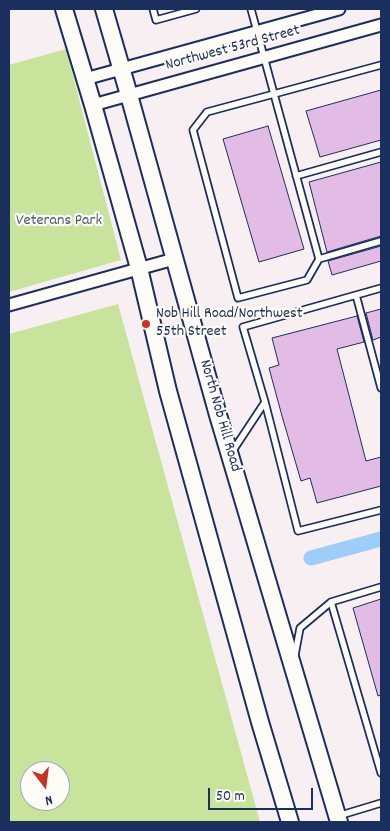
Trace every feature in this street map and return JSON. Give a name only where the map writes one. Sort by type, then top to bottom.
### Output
[{"type":"main road","points":[[64,9],[139,268],[170,400],[260,722],[290,822]]},
{"type":"main road","name":"North Nob Hill Road","points":[[104,9],[174,259],[338,819]]},
{"type":"street","name":"Northwest 53rd Street","points":[[85,79],[339,9]]},
{"type":"street","name":"Northwest 53rd Street","points":[[93,104],[381,25]]},
{"type":"street","points":[[9,305],[174,259]]},
{"type":"lane","points":[[153,9],[156,20],[196,9]]},
{"type":"lane","points":[[251,9],[264,58],[274,94],[296,176],[319,258],[307,280],[238,298],[193,130],[207,112],[274,94],[381,65]]},
{"type":"lane","points":[[296,176],[381,152]]},
{"type":"lane","points":[[319,258],[381,240]]},
{"type":"lane","points":[[381,288],[243,327],[265,402],[298,531],[381,510]]},
{"type":"lane","points":[[356,295],[381,388]]},
{"type":"lane","points":[[231,454],[265,402]]},
{"type":"lane","points":[[293,665],[300,628],[331,602],[381,587]]},
{"type":"lane","points":[[331,602],[381,773]]},
{"type":"lane","points":[[338,819],[381,803]]},
{"type":"green space","name":"Veterans Park","points":[[66,49],[121,260],[9,292],[9,65]]},
{"type":"green space","points":[[118,304],[260,822],[9,822],[9,334]]},
{"type":"building","points":[[381,90],[381,140],[320,157],[306,111]]},
{"type":"building","points":[[268,126],[304,249],[259,262],[223,139]]},
{"type":"building","points":[[381,162],[381,236],[327,252],[309,182]]},
{"type":"building","points":[[381,246],[381,261],[332,275],[328,261]]},
{"type":"building","points":[[381,309],[381,337],[373,340],[366,313]]},
{"type":"building","points":[[357,316],[364,342],[337,349],[366,461],[381,457],[381,486],[317,503],[310,478],[301,481],[282,416],[269,368],[279,365],[272,338]]},
{"type":"building","points":[[381,599],[381,695],[378,696],[353,608]]},
{"type":"waterway","points":[[311,558],[381,539]]},
{"type":"place","name":"Nob Hill Road/Northwest 55th Street","points":[[146,324]]}]
